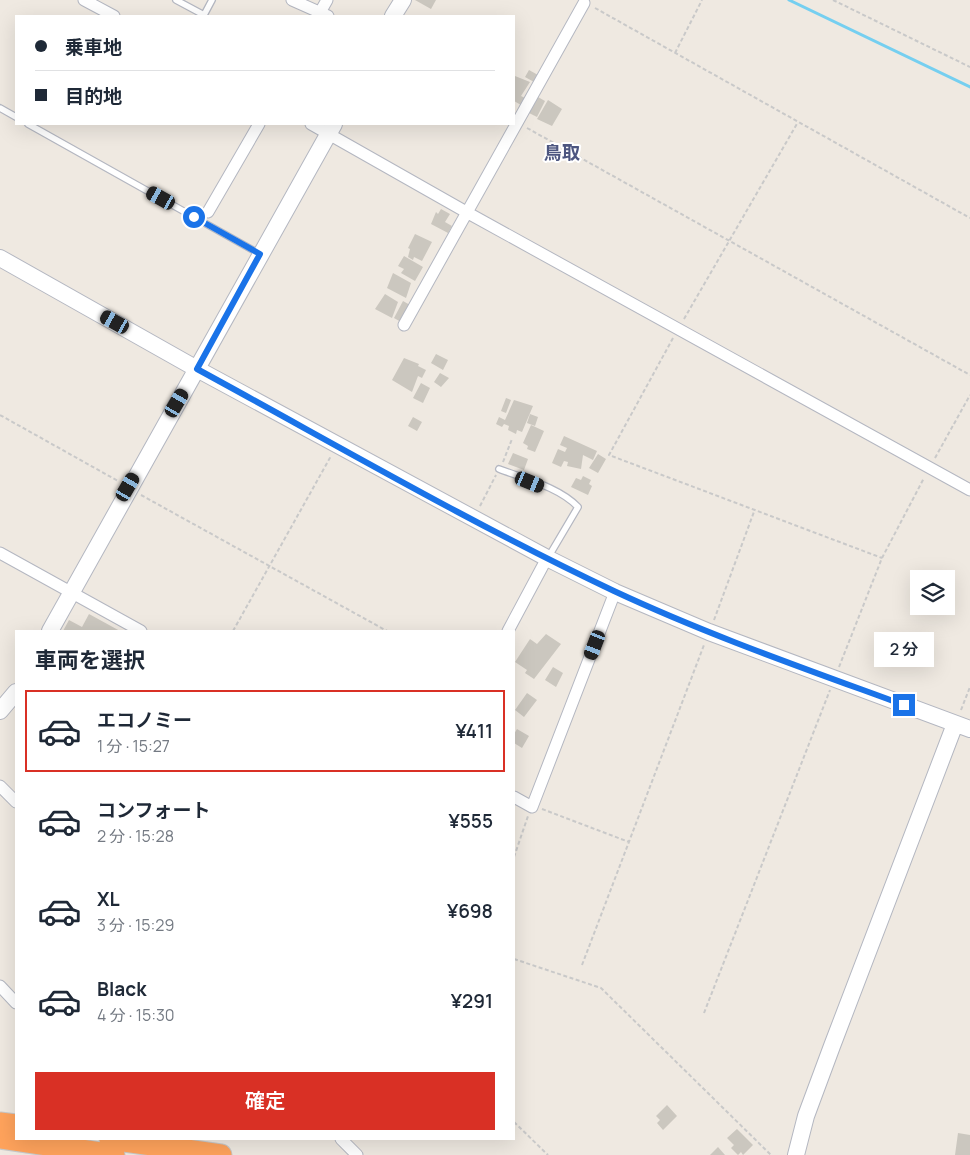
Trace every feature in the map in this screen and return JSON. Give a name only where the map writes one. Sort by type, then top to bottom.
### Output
[{"type":"highway","points":[[0,1123],[15,1125]]},
{"type":"highway","points":[[0,1138],[59,1151],[114,1155]]},
{"type":"highway","points":[[124,1140],[152,1142],[221,1155]]},
{"type":"street","points":[[84,0],[100,4],[113,15]]},
{"type":"street","points":[[292,0],[322,15],[327,0]]},
{"type":"street","points":[[394,15],[403,0]]},
{"type":"street","points":[[404,325],[584,2]]},
{"type":"street","points":[[208,212],[258,125]]},
{"type":"street","points":[[315,125],[332,129],[468,213],[970,490]]},
{"type":"street","points":[[51,630],[128,487],[197,369],[332,129]]},
{"type":"street","points":[[0,258],[197,369],[548,558],[616,592],[710,632],[963,727],[832,1046],[806,1116],[796,1155]]},
{"type":"street","points":[[0,553],[139,630]]},
{"type":"street","points":[[509,630],[548,558]]},
{"type":"street","points":[[515,798],[532,806],[616,592]]},
{"type":"street","points":[[0,711],[15,693]]},
{"type":"street","points":[[0,786],[15,801]]},
{"type":"street","points":[[0,986],[15,1002]]},
{"type":"street","points":[[342,1140],[357,1155]]},
{"type":"lane","points":[[176,0],[203,15]]},
{"type":"lane","points":[[205,15],[212,0]]},
{"type":"lane","points":[[0,108],[15,116]]},
{"type":"lane","points":[[30,125],[260,254]]},
{"type":"lane","points":[[500,470],[571,499],[578,507],[548,558]]},
{"type":"path","points":[[675,53],[702,0]]},
{"type":"path","points":[[833,0],[970,67]]},
{"type":"path","points":[[584,2],[970,218]]},
{"type":"path","points":[[704,1013],[882,558],[609,455],[728,240],[798,122]]},
{"type":"path","points":[[518,123],[970,375]]},
{"type":"path","points":[[0,415],[385,630]]},
{"type":"path","points":[[473,518],[500,470],[512,439]]},
{"type":"path","points":[[235,630],[338,445]]},
{"type":"path","points":[[582,965],[755,510]]},
{"type":"path","points":[[963,727],[970,687]]},
{"type":"path","points":[[515,854],[532,806],[629,842]]},
{"type":"path","points":[[515,959],[601,988],[771,1155]]},
{"type":"path","points":[[515,1123],[548,1155]]},
{"type":"building","points":[[415,0],[436,0],[431,9]]},
{"type":"building","points":[[529,70],[538,75],[534,82],[525,77]]},
{"type":"building","points":[[515,76],[530,82],[521,96],[525,98],[521,105],[515,102]]},
{"type":"building","points":[[538,97],[545,101],[537,117],[529,113]]},
{"type":"building","points":[[548,100],[562,109],[552,126],[537,119]]},
{"type":"building","points":[[441,209],[450,214],[445,222],[452,226],[448,233],[431,224],[436,212],[438,214]]},
{"type":"building","points":[[415,234],[432,242],[422,261],[414,257],[413,260],[408,257],[410,249],[408,248]]},
{"type":"building","points":[[404,256],[423,267],[415,281],[401,273],[404,269],[398,266]]},
{"type":"building","points":[[393,273],[411,283],[406,298],[387,288]]},
{"type":"building","points":[[385,294],[398,302],[392,318],[375,309]]},
{"type":"building","points":[[403,301],[410,305],[401,322],[394,318]]},
{"type":"building","points":[[436,354],[448,360],[443,370],[431,363]]},
{"type":"building","points":[[404,358],[419,364],[418,366],[426,370],[422,378],[418,376],[412,392],[392,380]]},
{"type":"building","points":[[440,373],[449,378],[441,387],[434,382]]},
{"type":"building","points":[[421,383],[430,388],[423,403],[413,398]]},
{"type":"building","points":[[506,398],[511,400],[506,413],[501,411]]},
{"type":"building","points":[[514,400],[533,406],[522,432],[517,430],[516,434],[508,430],[509,426],[504,424],[502,427],[496,424],[499,417],[505,420]]},
{"type":"building","points":[[530,414],[538,417],[535,426],[527,423]]},
{"type":"building","points":[[413,417],[422,422],[417,431],[408,426]]},
{"type":"building","points":[[531,425],[544,431],[535,452],[527,449],[528,446],[523,443]]},
{"type":"building","points":[[564,436],[597,451],[593,460],[583,455],[581,469],[567,466],[568,462],[564,461],[561,467],[552,463],[558,449],[565,452],[567,448],[560,445]]},
{"type":"building","points":[[513,453],[528,459],[524,470],[508,464]]},
{"type":"building","points":[[598,454],[606,459],[598,473],[589,468]]},
{"type":"building","points":[[583,476],[591,480],[589,484],[592,486],[588,495],[571,487],[576,478],[581,480]]},
{"type":"building","points":[[89,614],[118,630],[64,630],[69,620],[82,627]]},
{"type":"building","points":[[546,634],[561,644],[534,679],[525,673],[527,670],[515,662],[530,639],[537,644]]},
{"type":"building","points":[[553,667],[563,673],[556,687],[545,680]]},
{"type":"building","points":[[527,693],[537,700],[524,717],[515,710]]},
{"type":"building","points":[[517,729],[529,736],[522,748],[515,744],[515,732]]},
{"type":"building","points":[[667,1105],[677,1116],[663,1130],[657,1123],[660,1120],[656,1116]]},
{"type":"building","points":[[737,1129],[753,1145],[743,1155],[741,1152],[738,1155],[731,1148],[734,1145],[727,1138]]},
{"type":"building","points":[[958,1133],[970,1135],[970,1155],[955,1155]]},
{"type":"building","points":[[718,1147],[725,1155],[710,1155]]},
{"type":"waterway","points":[[789,0],[970,87]]},
{"type":"district","name":"鳥取","points":[[562,152]]},
{"type":"route","points":[[194,217],[260,254],[197,369],[548,558],[616,592],[710,632],[904,705]]}]
